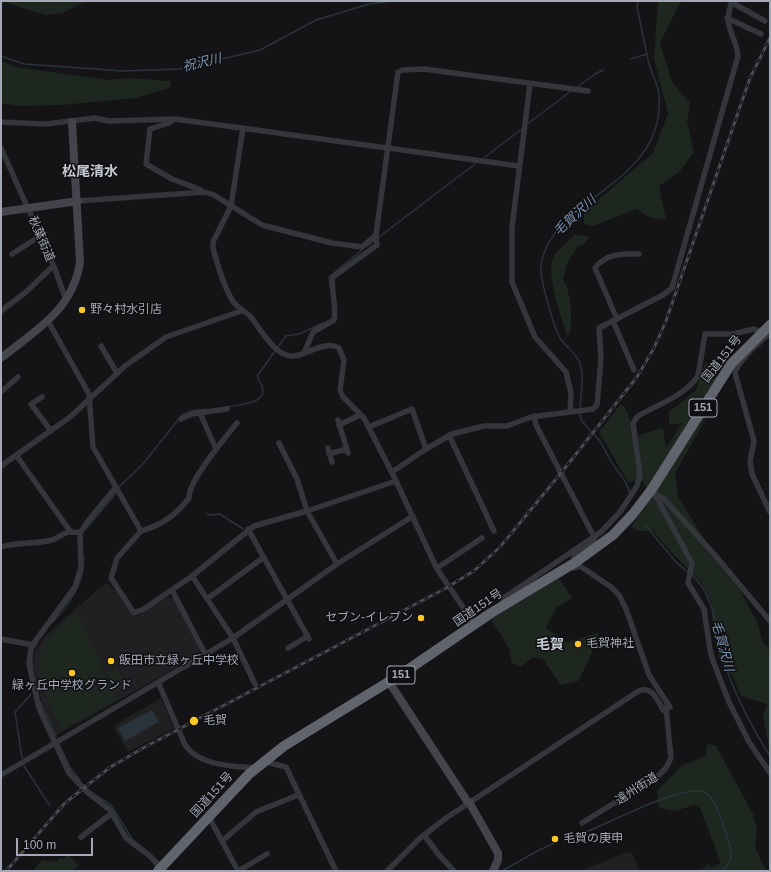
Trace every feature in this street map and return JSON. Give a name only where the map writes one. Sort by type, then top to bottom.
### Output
[{"type":"highway","name":"国道151号","points":[[160,870],[255,768],[266,762],[284,746],[326,718],[389,682],[475,625],[538,580],[572,564],[618,530],[653,492],[724,374],[766,332],[770,325]]},
{"type":"street","points":[[392,472],[449,435],[484,426],[507,426],[534,416],[593,409],[597,405],[601,358],[599,328],[663,295],[672,288],[738,56],[727,25],[727,18],[732,2],[765,21]]},
{"type":"street","points":[[727,18],[761,34]]},
{"type":"street","points":[[304,353],[313,332],[334,320],[335,296],[331,281],[333,277],[376,239],[397,74],[400,71],[424,69],[588,91]]},
{"type":"street","points":[[530,84],[512,227],[512,282],[535,337],[566,372],[571,393],[572,412]]},
{"type":"street","points":[[1,122],[46,124],[95,118],[109,121],[174,119],[519,166]]},
{"type":"street","points":[[174,119],[169,123],[150,129],[146,164],[172,180],[205,192],[262,225],[332,243],[362,247],[376,239]]},
{"type":"street","points":[[1,358],[48,321],[66,301],[75,284],[80,262],[78,201],[72,122]]},
{"type":"street","points":[[243,128],[231,206],[213,242],[213,248],[225,287],[237,307],[241,311],[248,314],[277,349],[288,355],[304,353],[328,346],[339,348],[344,360],[340,390],[343,397],[369,427],[396,480],[437,568],[475,625]]},
{"type":"street","name":"秋葉街道","points":[[1,148],[54,266],[26,292],[1,311]]},
{"type":"street","points":[[1,212],[78,201],[205,192]]},
{"type":"street","points":[[12,254],[40,236]]},
{"type":"street","points":[[634,370],[595,268],[616,255],[624,253],[639,254]]},
{"type":"street","points":[[54,266],[66,301]]},
{"type":"street","points":[[1,466],[70,417],[117,373],[166,337],[241,311]]},
{"type":"street","points":[[48,321],[90,398],[93,447],[141,531]]},
{"type":"street","points":[[538,580],[614,520],[636,487],[640,475],[633,423],[638,416],[687,389],[696,380],[705,334],[733,334],[754,329],[766,332],[736,368],[735,373],[754,441],[750,461],[752,474],[770,512]]},
{"type":"street","points":[[101,346],[117,373]]},
{"type":"street","points":[[1,392],[18,377]]},
{"type":"street","points":[[42,397],[31,404],[50,431]]},
{"type":"street","points":[[369,427],[412,409],[426,449]]},
{"type":"street","points":[[181,419],[200,413],[227,410]]},
{"type":"street","points":[[200,413],[216,449]]},
{"type":"street","points":[[332,462],[329,451],[347,451],[338,423],[360,415]]},
{"type":"street","points":[[534,416],[536,425],[594,537]]},
{"type":"street","points":[[237,423],[216,449],[188,491],[189,498],[186,502],[166,521],[141,531],[117,558],[111,578],[113,583],[124,594],[134,612],[144,609],[192,576],[248,529],[307,511],[396,480]]},
{"type":"street","points":[[449,435],[494,531]]},
{"type":"street","points":[[279,443],[298,479],[307,511],[337,564]]},
{"type":"street","points":[[16,455],[70,531]]},
{"type":"street","points":[[116,487],[80,533],[81,567],[75,587],[29,652],[31,677],[40,708],[69,773],[86,791],[104,804],[112,813],[126,838],[144,852],[160,870]]},
{"type":"street","points":[[653,492],[692,563],[688,580],[689,586],[704,609],[710,650],[729,702],[749,742],[770,772]]},
{"type":"street","points":[[653,492],[664,499],[714,554],[770,621]]},
{"type":"street","points":[[1,775],[233,638],[337,564],[413,516]]},
{"type":"street","points":[[248,529],[308,637],[288,648]]},
{"type":"street","points":[[1,547],[20,543],[49,541],[70,531],[80,533]]},
{"type":"street","points":[[572,564],[574,557],[594,540],[594,537]]},
{"type":"street","points":[[437,568],[482,538]]},
{"type":"street","points":[[207,598],[264,557]]},
{"type":"street","name":"遠州街道","points":[[572,564],[574,568],[580,566],[611,587],[619,595],[626,609],[649,675],[665,701],[668,709],[671,758],[666,768],[658,776],[582,822]]},
{"type":"street","points":[[192,576],[233,638],[255,684]]},
{"type":"street","points":[[172,590],[205,654]]},
{"type":"street","points":[[1,639],[33,645]]},
{"type":"street","points":[[158,682],[184,745],[189,752],[213,762],[232,766],[255,768]]},
{"type":"street","points":[[389,682],[469,802],[498,853],[498,860],[494,870]]},
{"type":"street","points":[[387,871],[424,835],[469,802],[643,689],[651,692],[663,710],[668,709]]},
{"type":"street","points":[[266,762],[286,767],[298,795],[336,871]]},
{"type":"street","points":[[222,841],[256,812],[298,795]]},
{"type":"street","points":[[81,837],[112,813]]},
{"type":"street","points":[[209,817],[238,871],[266,854]]},
{"type":"street","points":[[424,835],[439,855],[454,871]]},
{"type":"shaded area","points":[[1,1],[86,1],[63,13],[46,15]]},
{"type":"shaded area","points":[[658,1],[681,1],[660,43],[672,82],[690,103],[687,121],[694,152],[680,171],[659,186],[666,220],[651,218],[636,209],[593,226],[584,224],[584,212],[653,153],[668,113],[654,59]]},
{"type":"shaded area","points":[[1,61],[16,67],[109,80],[149,79],[171,81],[170,88],[135,98],[62,105],[18,106],[1,103]]},
{"type":"shaded area","points":[[574,235],[590,236],[583,245],[578,246],[567,263],[563,279],[571,306],[570,334],[567,335],[552,283],[551,263],[556,253]]},
{"type":"shaded area","points":[[705,363],[715,365],[717,378],[707,392],[714,404],[675,473],[678,497],[724,570],[740,590],[758,624],[762,640],[770,651],[770,754],[763,716],[767,704],[741,696],[733,677],[719,658],[712,618],[712,605],[700,581],[653,531],[639,531],[631,527],[652,497],[642,480],[628,482],[599,432],[621,404],[625,407],[636,436],[663,428],[666,448],[682,423],[669,425],[669,412],[696,390]]},
{"type":"shaded area","points":[[559,578],[572,598],[556,608],[546,628],[566,642],[598,633],[601,639],[590,645],[592,653],[578,681],[561,685],[543,659],[533,657],[521,667],[512,663],[509,648],[492,621],[494,617]]},
{"type":"shaded area","name":"飯田市立緑ヶ丘中学校","points":[[107,583],[122,597],[133,616],[136,617],[167,597],[173,598],[200,650],[199,655],[55,736],[40,697],[34,673],[34,653],[45,636]]},
{"type":"shaded area","name":"緑ヶ丘中学校グランド","points":[[76,613],[117,699],[62,730],[43,686],[39,664],[40,653],[45,643],[55,631]]},
{"type":"shaded area","points":[[116,669],[124,685],[116,689],[107,673]]},
{"type":"shaded area","name":"飯田市立緑ヶ丘中学校","points":[[161,698],[174,728],[128,752],[115,730],[115,725]]},
{"type":"shaded area","points":[[152,710],[159,722],[125,741],[118,728]]},
{"type":"shaded area","points":[[707,744],[716,746],[753,814],[757,830],[755,847],[766,871],[699,871],[709,864],[711,868],[721,863],[700,808],[694,805],[675,811],[659,808],[657,791],[683,765],[706,756]]},
{"type":"shaded area","points":[[628,852],[632,853],[640,871],[579,871]]},
{"type":"shaded area","points":[[69,855],[79,866],[71,871],[33,871],[42,860],[57,862],[59,858]]},
{"type":"waterway","name":"祝沢川","points":[[1,56],[24,64],[123,71],[179,69],[260,50],[316,20],[369,4],[393,1]]},
{"type":"waterway","name":"毛賀沢川","points":[[580,409],[582,381],[579,360],[562,341],[557,332],[542,280],[541,265],[549,242],[565,222],[627,171],[645,150],[656,126],[659,95],[649,64],[637,7],[638,1]]},
{"type":"waterway","points":[[631,59],[647,54]]},
{"type":"waterway","points":[[576,88],[603,70]]},
{"type":"waterway","points":[[526,125],[571,91]]},
{"type":"waterway","points":[[485,157],[522,129]]},
{"type":"waterway","points":[[379,237],[475,164]]},
{"type":"waterway","points":[[367,246],[374,241]]},
{"type":"waterway","points":[[330,287],[329,277],[363,249]]},
{"type":"waterway","points":[[277,348],[286,336],[299,334],[323,323]]},
{"type":"waterway","points":[[225,407],[254,402],[263,394],[258,375],[275,351]]},
{"type":"waterway","points":[[119,487],[143,464],[182,415],[191,411],[206,409]]},
{"type":"waterway","name":"毛賀沢川","points":[[580,413],[581,420],[600,441],[612,463],[625,481],[630,493]]},
{"type":"waterway","points":[[86,529],[116,493]]},
{"type":"waterway","points":[[206,513],[209,515],[220,514],[243,529]]},
{"type":"waterway","name":"毛賀沢川","points":[[646,526],[676,562],[688,572]]},
{"type":"waterway","points":[[83,565],[84,558]]},
{"type":"waterway","points":[[52,623],[76,591],[82,576],[83,568]]},
{"type":"waterway","name":"毛賀沢川","points":[[691,574],[700,583],[711,605],[725,665],[739,700],[770,756]]},
{"type":"waterway","points":[[32,651],[38,642]]},
{"type":"waterway","points":[[32,660],[33,668]]},
{"type":"waterway","points":[[22,758],[15,712],[31,694]]},
{"type":"waterway","points":[[40,701],[56,736]]},
{"type":"waterway","points":[[59,744],[71,769],[80,780]]},
{"type":"waterway","points":[[24,766],[50,806]]},
{"type":"waterway","points":[[87,789],[111,805],[132,839],[161,863]]},
{"type":"waterway","points":[[566,838],[581,834],[664,798],[681,793],[696,791],[706,793],[717,808],[730,847],[730,862],[721,871]]},
{"type":"waterway","points":[[502,871],[537,851],[557,842]]},
{"type":"railway","points":[[6,871],[65,803],[109,768],[143,748],[448,587],[475,570],[500,547],[637,377],[654,348],[666,321],[750,78],[770,38]]},
{"type":"place","name":"野々村水引店","points":[[82,310]]},
{"type":"place","name":"セブン-イレブン","points":[[421,618]]},
{"type":"place","name":"毛賀神社","points":[[578,644]]},
{"type":"place","name":"飯田市立緑ヶ丘中学校","points":[[111,661]]},
{"type":"place","name":"緑ヶ丘中学校グランド","points":[[72,673]]},
{"type":"place","name":"毛賀","points":[[194,721]]},
{"type":"place","name":"毛賀の庚申","points":[[555,839]]},
{"type":"district","name":"松尾清水","points":[[90,172]]},
{"type":"district","name":"毛賀","points":[[550,645]]}]
